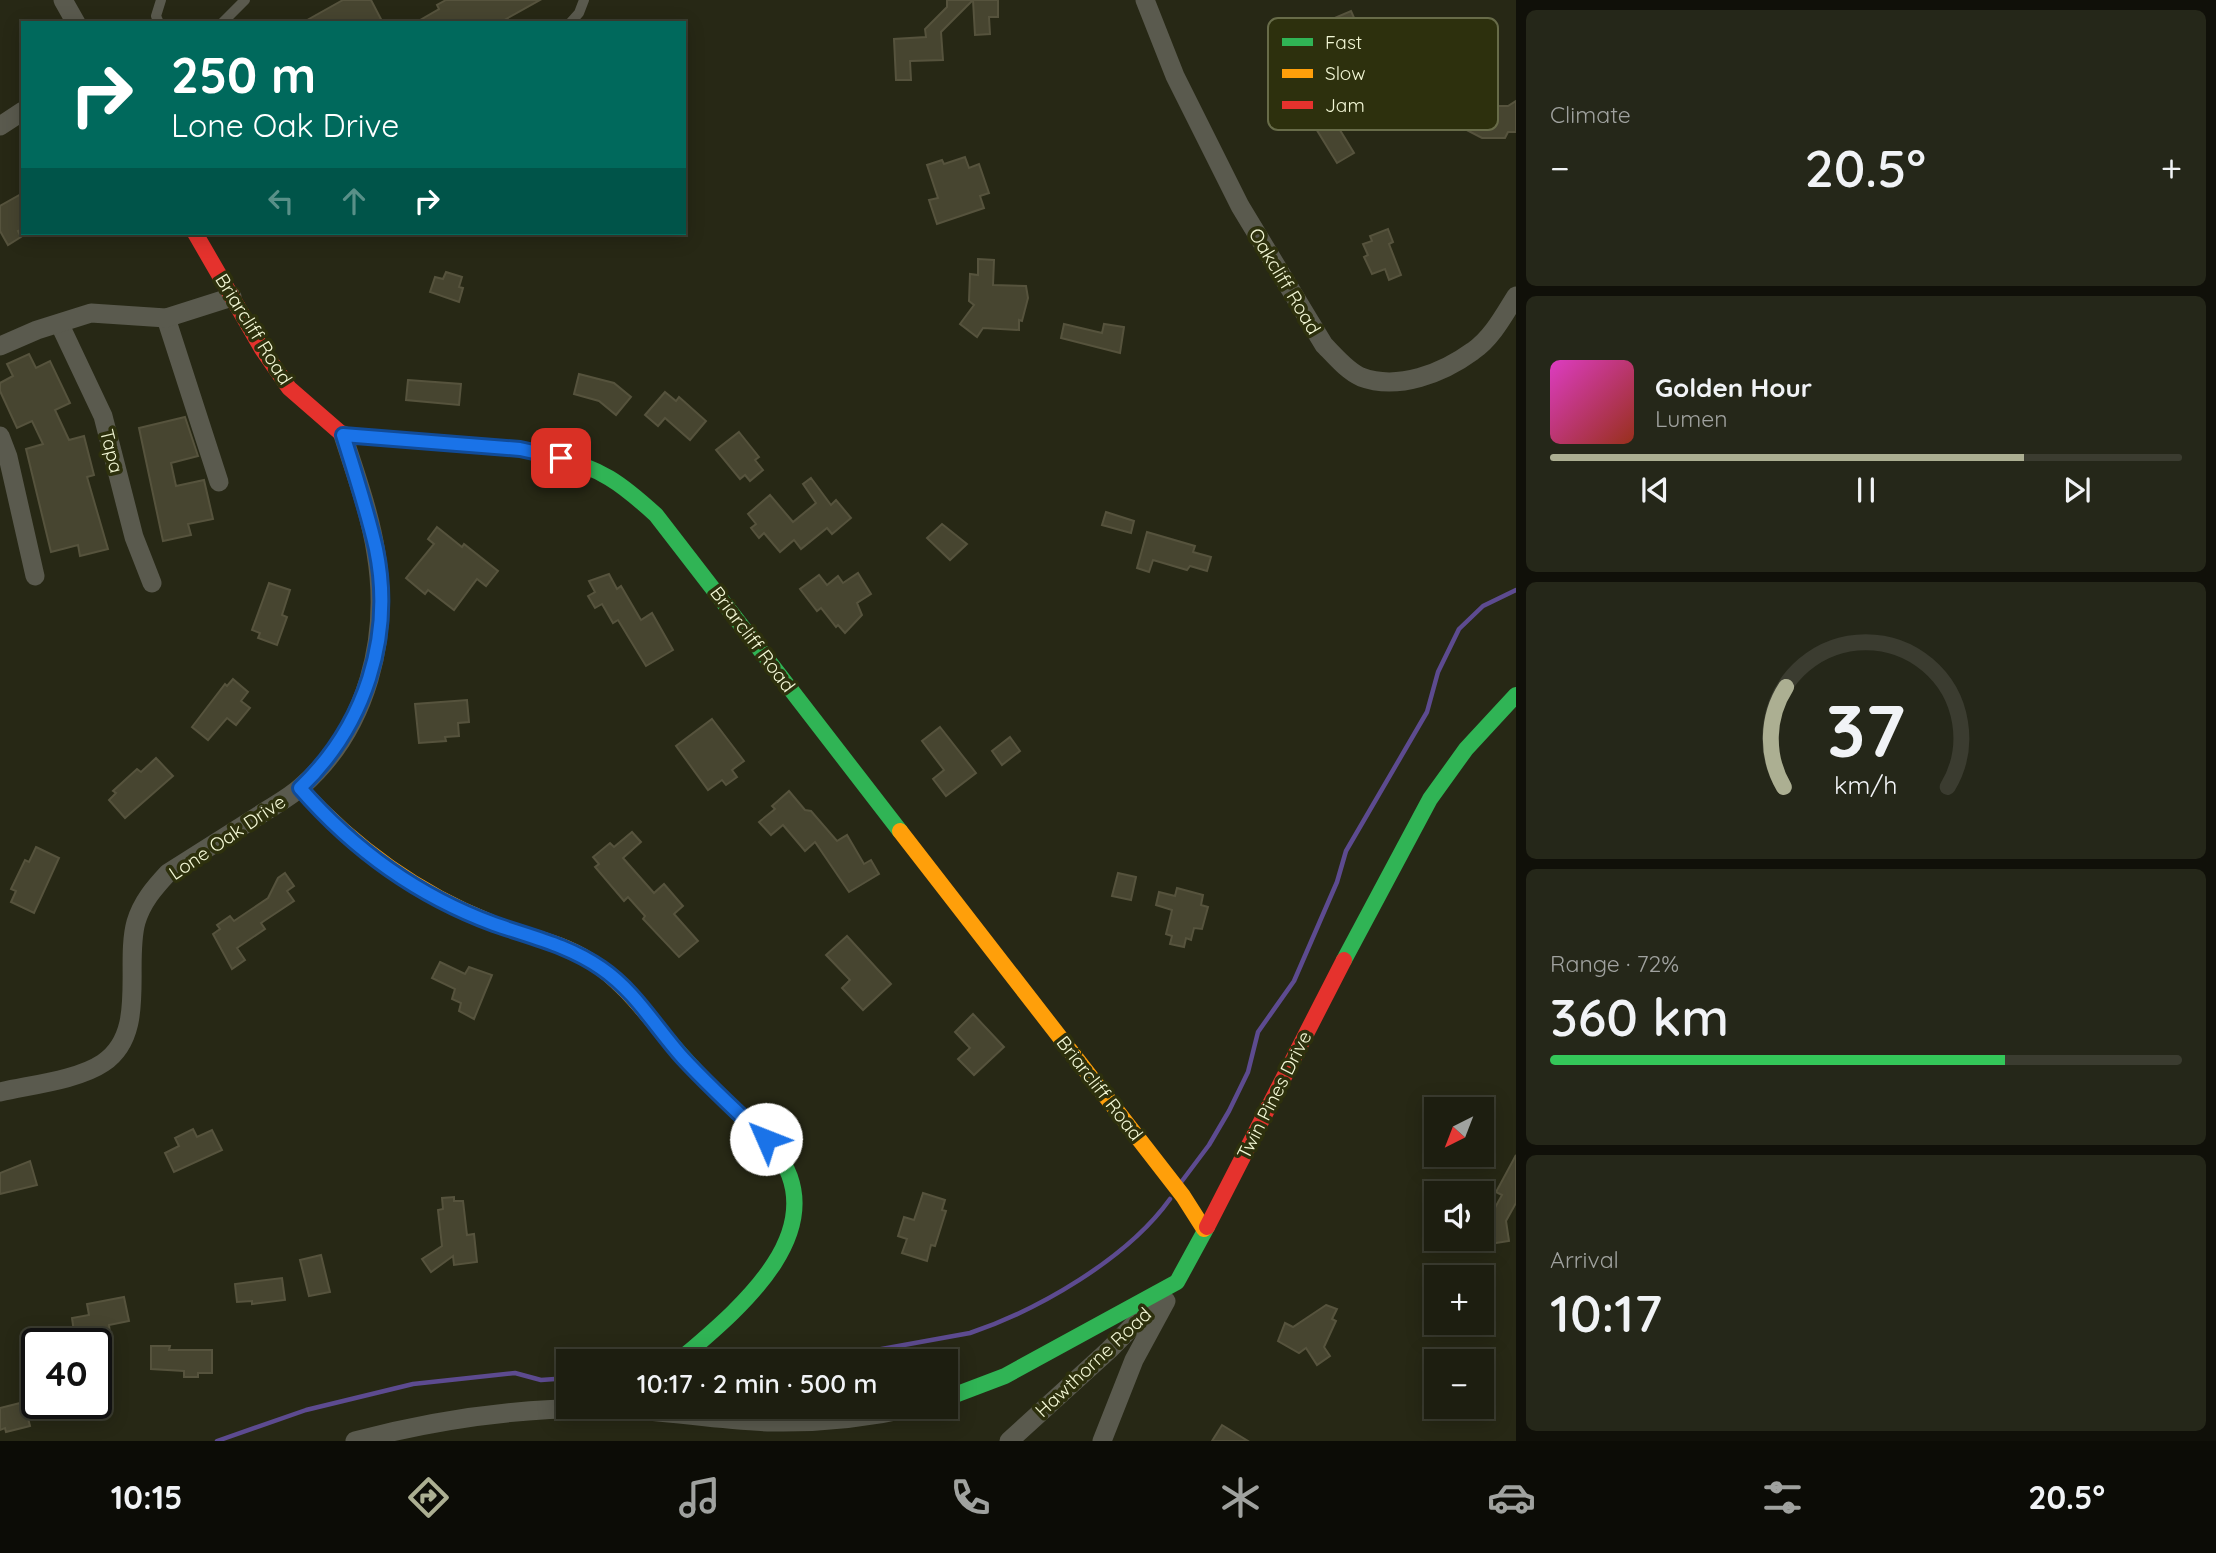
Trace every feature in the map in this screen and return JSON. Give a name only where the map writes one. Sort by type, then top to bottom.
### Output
[{"type":"street","points":[[63,0],[75,21]]},
{"type":"street","name":"Oakcliff Road","points":[[1145,0],[1175,76],[1240,206],[1324,345],[1343,364],[1360,376],[1386,383],[1413,380],[1473,351],[1491,334],[1516,296]]},
{"type":"street","points":[[0,126],[21,112]]},
{"type":"street","name":"Briarcliff Road","points":[[196,235],[262,349],[289,388],[343,435],[520,449],[582,463],[622,484],[656,515],[1183,1196],[1204,1229]]},
{"type":"street","points":[[0,346],[37,330],[98,313],[166,318],[232,297]]},
{"type":"street","points":[[166,318],[219,482]]},
{"type":"street","name":"Tapa","points":[[60,325],[103,416],[134,537],[152,583]]},
{"type":"street","name":"Lone Oak Drive","points":[[0,1092],[86,1072],[112,1055],[124,1040],[128,1023],[133,993],[135,925],[142,905],[168,873],[300,788],[330,756],[354,718],[369,685],[380,629],[382,595],[376,551],[343,435]]},
{"type":"street","points":[[0,436],[8,457],[35,576]]},
{"type":"street","name":"Twin Pines Drive","points":[[1177,1282],[1234,1177],[1361,926],[1430,799],[1466,749],[1516,695]]},
{"type":"street","points":[[300,788],[320,812],[354,841],[431,897],[493,923],[573,950],[603,969],[630,993],[683,1057],[779,1154],[790,1176],[795,1197],[795,1218],[785,1247],[766,1279],[691,1349]]},
{"type":"street","points":[[958,1394],[1005,1376],[1177,1282]]},
{"type":"street","points":[[1101,1441],[1134,1360],[1177,1282]]},
{"type":"street","name":"Hawthorne Road","points":[[1009,1441],[1109,1350],[1177,1282]]},
{"type":"street","points":[[355,1441],[418,1424],[489,1414],[556,1409]]},
{"type":"street","points":[[738,1419],[770,1422],[844,1419]]},
{"type":"lane","points":[[158,21],[156,16],[160,0]]},
{"type":"lane","points":[[224,21],[246,0]]},
{"type":"lane","points":[[572,21],[579,13],[584,0]]},
{"type":"building","points":[[343,0],[371,0],[382,21],[306,21]]},
{"type":"building","points":[[446,0],[540,0],[503,21],[418,21],[439,9],[437,5]]},
{"type":"building","points":[[947,0],[973,0],[941,32],[943,60],[910,61],[911,80],[896,80],[894,39],[926,37],[925,29],[947,7]]},
{"type":"building","points":[[973,0],[998,0],[998,17],[989,17],[990,34],[975,35]]},
{"type":"building","points":[[1351,11],[1354,18],[1335,18]]},
{"type":"building","points":[[1516,101],[1516,132],[1508,132],[1505,138],[1482,138],[1467,130],[1498,130],[1498,106],[1508,106]]},
{"type":"building","points":[[1317,130],[1340,130],[1354,153],[1337,163]]},
{"type":"building","points":[[965,157],[969,168],[979,164],[989,193],[980,196],[984,208],[937,224],[929,200],[938,198],[927,165],[942,160],[944,164]]},
{"type":"building","points":[[21,194],[21,230],[18,231],[21,237],[8,245],[0,231],[0,206]]},
{"type":"building","points":[[1388,229],[1393,242],[1389,244],[1401,275],[1389,280],[1385,269],[1372,274],[1364,257],[1368,255],[1363,244],[1372,241],[1370,236]]},
{"type":"building","points":[[978,259],[994,260],[993,285],[1026,286],[1028,298],[1022,321],[1019,320],[1019,330],[983,328],[977,337],[960,324],[974,305],[969,301],[970,274],[978,275]]},
{"type":"building","points":[[446,272],[462,277],[459,287],[463,288],[459,302],[430,292],[435,277],[443,279]]},
{"type":"building","points":[[1064,324],[1102,333],[1104,324],[1124,327],[1120,353],[1061,338]]},
{"type":"building","points":[[29,354],[36,368],[50,361],[70,403],[55,410],[69,440],[84,436],[94,475],[87,477],[108,549],[80,556],[78,545],[51,552],[26,449],[43,444],[32,421],[17,428],[0,391],[0,383],[13,376],[7,364]]},
{"type":"building","points":[[579,374],[614,383],[631,397],[616,415],[599,401],[574,394]]},
{"type":"building","points":[[408,380],[461,384],[459,405],[406,400]]},
{"type":"building","points":[[665,392],[676,401],[679,397],[706,421],[690,440],[665,418],[658,426],[645,415]]},
{"type":"building","points":[[185,417],[198,456],[171,463],[176,486],[204,480],[213,519],[188,524],[191,535],[163,541],[139,428]]},
{"type":"building","points":[[739,432],[759,457],[755,460],[763,470],[750,481],[745,475],[740,479],[716,450]]},
{"type":"building","points":[[811,478],[831,505],[836,500],[851,518],[832,534],[827,528],[801,549],[794,540],[780,552],[764,533],[759,538],[751,528],[756,524],[748,514],[770,495],[793,522],[816,503],[803,484]]},
{"type":"building","points":[[1106,512],[1134,521],[1131,533],[1102,525]]},
{"type":"building","points":[[942,524],[967,544],[950,560],[927,538]]},
{"type":"building","points":[[437,527],[498,571],[486,586],[477,579],[454,610],[428,590],[425,594],[406,578],[434,544],[428,539]]},
{"type":"building","points":[[1147,532],[1195,546],[1193,552],[1211,557],[1207,571],[1190,566],[1187,570],[1153,560],[1149,572],[1137,568]]},
{"type":"building","points":[[858,573],[871,594],[857,603],[862,615],[845,633],[838,625],[836,627],[821,608],[817,611],[800,589],[819,575],[827,585],[838,576],[843,583]]},
{"type":"building","points":[[609,574],[617,589],[621,586],[641,620],[652,613],[673,650],[646,666],[618,620],[613,623],[602,604],[595,608],[588,596],[595,592],[589,581]]},
{"type":"building","points":[[269,583],[290,590],[282,615],[287,617],[277,645],[258,638],[260,633],[252,630]]},
{"type":"building","points":[[233,679],[248,692],[241,701],[250,708],[236,725],[227,718],[208,740],[192,727],[225,684],[227,686]]},
{"type":"building","points":[[467,700],[469,722],[458,723],[459,736],[445,737],[446,741],[419,743],[415,704]]},
{"type":"building","points":[[712,719],[744,761],[732,770],[737,777],[726,785],[722,780],[708,790],[676,746]]},
{"type":"building","points":[[940,727],[976,773],[946,796],[933,779],[944,770],[922,741]]},
{"type":"building","points":[[1010,737],[1020,751],[1002,765],[992,751]]},
{"type":"building","points":[[156,758],[173,776],[125,818],[109,800],[116,793],[113,791],[137,769],[141,772]]},
{"type":"building","points":[[789,791],[837,841],[847,835],[864,864],[871,860],[879,874],[849,892],[815,842],[805,851],[783,825],[771,835],[759,822],[775,809],[772,806]]},
{"type":"building","points":[[632,832],[641,842],[623,858],[654,893],[664,884],[683,906],[674,914],[698,941],[679,957],[643,919],[645,916],[628,897],[624,901],[595,867],[599,864],[593,857],[610,843],[614,847]]},
{"type":"building","points":[[36,847],[59,858],[34,913],[11,902],[16,891],[11,889],[25,860],[29,862]]},
{"type":"building","points":[[285,873],[294,886],[287,891],[294,901],[261,923],[265,929],[237,948],[245,960],[232,969],[213,934],[220,929],[217,925],[230,916],[234,921],[268,898],[278,878]]},
{"type":"building","points":[[1118,873],[1136,877],[1131,900],[1112,896]]},
{"type":"building","points":[[1177,888],[1203,895],[1201,905],[1208,907],[1202,929],[1194,928],[1191,940],[1186,938],[1184,947],[1170,944],[1172,936],[1166,934],[1172,910],[1156,905],[1159,892],[1175,896]]},
{"type":"building","points":[[847,936],[891,984],[863,1010],[842,988],[850,980],[826,955]]},
{"type":"building","points":[[440,962],[465,974],[469,967],[492,975],[474,1019],[459,1011],[461,1003],[452,999],[455,989],[432,978]]},
{"type":"building","points":[[973,1014],[1004,1047],[974,1075],[958,1059],[970,1048],[955,1032]]},
{"type":"building","points":[[193,1129],[197,1137],[212,1130],[222,1150],[174,1172],[165,1153],[179,1146],[175,1138]]},
{"type":"building","points":[[1516,1155],[1516,1203],[1506,1221],[1509,1241],[1494,1243],[1494,1210],[1502,1195],[1496,1192]]},
{"type":"building","points":[[30,1161],[37,1185],[0,1194],[0,1173]]},
{"type":"building","points":[[923,1193],[945,1200],[942,1210],[946,1211],[935,1246],[931,1245],[927,1261],[902,1253],[907,1239],[898,1236],[904,1217],[914,1220]]},
{"type":"building","points":[[454,1197],[454,1201],[463,1201],[467,1235],[474,1234],[477,1262],[454,1265],[453,1256],[431,1272],[422,1259],[442,1246],[438,1210],[443,1209],[442,1198]]},
{"type":"building","points":[[321,1255],[330,1292],[309,1296],[300,1260]]},
{"type":"building","points":[[282,1278],[285,1300],[252,1304],[252,1301],[237,1302],[235,1284]]},
{"type":"building","points":[[124,1297],[129,1321],[109,1325],[109,1328],[73,1328],[72,1318],[89,1315],[87,1304]]},
{"type":"building","points":[[1326,1305],[1337,1309],[1332,1319],[1336,1321],[1324,1347],[1330,1356],[1317,1365],[1306,1348],[1299,1353],[1278,1341],[1285,1323],[1293,1327]]},
{"type":"building","points":[[151,1346],[170,1346],[169,1350],[212,1350],[212,1373],[184,1377],[184,1371],[151,1369]]},
{"type":"building","points":[[21,1403],[21,1419],[28,1419],[30,1426],[6,1432],[5,1428],[0,1430],[0,1408]]},
{"type":"building","points":[[1222,1425],[1248,1441],[1212,1441]]},
{"type":"waterway","points":[[1182,1181],[1209,1145],[1229,1111],[1248,1072],[1258,1032],[1294,981],[1337,882],[1346,851],[1427,712],[1438,672],[1459,629],[1483,606],[1516,590]]},
{"type":"waterway","points":[[882,1349],[970,1333],[1024,1311],[1106,1262],[1152,1221],[1170,1199]]},
{"type":"waterway","points":[[217,1441],[306,1410],[413,1384],[515,1373],[541,1380],[556,1379]]},
{"type":"traffic: fast","points":[[554,457],[585,466],[609,478],[656,515],[900,831]]},
{"type":"traffic: fast","points":[[1344,960],[1430,799],[1466,749],[1516,695]]},
{"type":"traffic: fast","points":[[671,1043],[775,1150],[791,1181],[794,1211],[786,1240],[771,1269],[725,1320],[692,1349]]},
{"type":"traffic: fast","points":[[958,1394],[1005,1376],[1177,1282],[1207,1227]]},
{"type":"traffic: slow","points":[[300,788],[364,848],[436,897],[502,927],[577,953],[601,968],[623,988],[671,1043]]},
{"type":"traffic: slow","points":[[900,831],[1183,1196],[1204,1229]]},
{"type":"traffic: jam","points":[[196,235],[262,349],[289,388],[343,435],[520,449],[554,457]]},
{"type":"traffic: jam","points":[[1207,1227],[1344,960]]},
{"type":"route","points":[[561,458],[520,449],[343,435],[376,551],[382,595],[380,629],[369,685],[354,718],[330,756],[300,788],[320,812],[354,841],[395,874],[431,897],[493,923],[573,950],[603,969],[630,993],[683,1057],[766,1139]]}]
